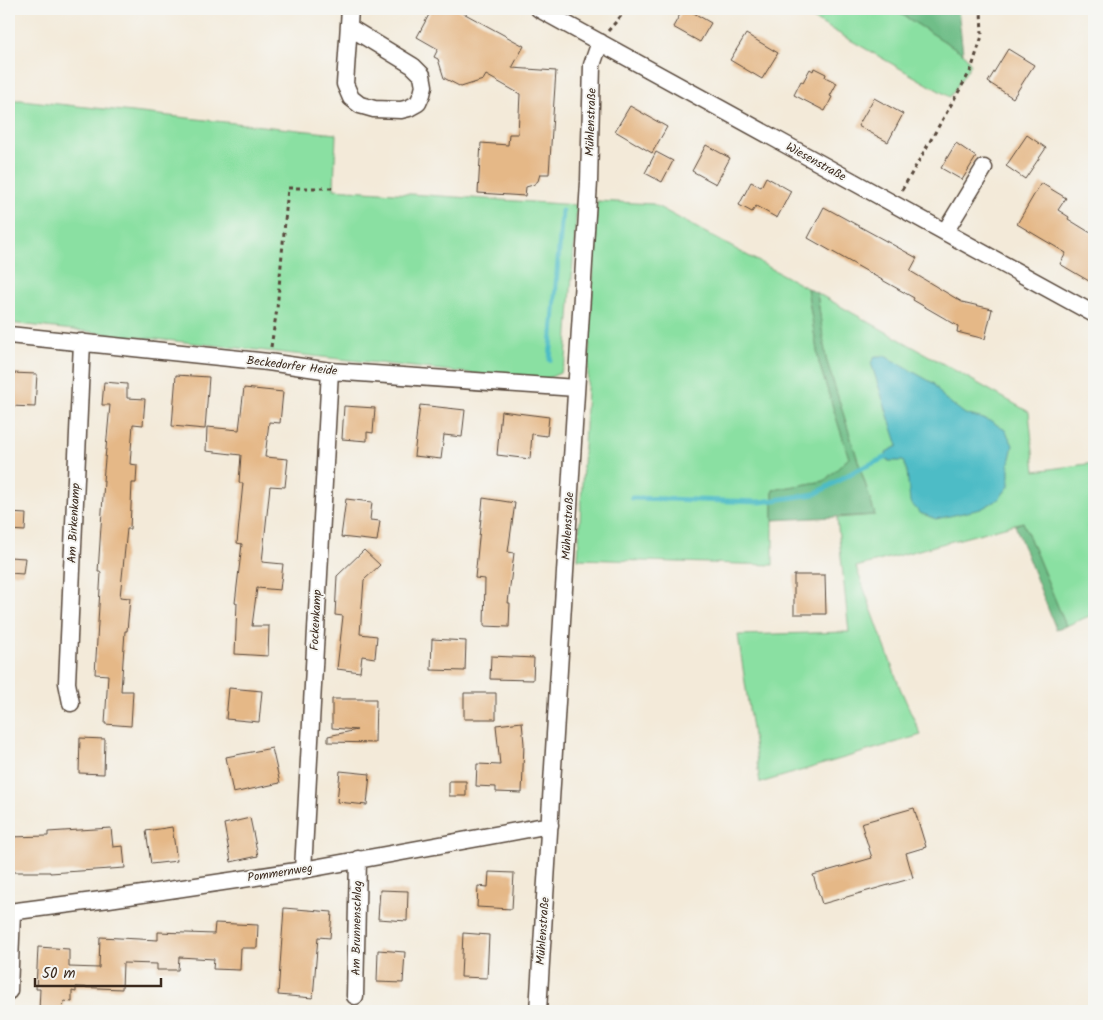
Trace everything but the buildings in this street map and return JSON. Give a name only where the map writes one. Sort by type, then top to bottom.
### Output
[{"type":"street","points":[[349,27],[413,66],[422,75],[424,86],[418,103],[401,110],[374,109],[360,105],[351,98],[345,84],[350,9]]},
{"type":"street","name":"Wiesenstraße","points":[[539,9],[1094,314]]},
{"type":"street","name":"Mühlenstraße","points":[[538,1011],[589,182],[592,65],[600,42]]},
{"type":"street","points":[[944,232],[984,168]]},
{"type":"street","name":"Beckedorfer Heide","points":[[9,335],[268,362],[330,371],[576,388]]},
{"type":"street","name":"Am Birkenkamp","points":[[70,703],[67,683],[82,342]]},
{"type":"street","name":"Fockenkamp","points":[[303,870],[330,371]]},
{"type":"street","name":"Pommernweg","points":[[10,912],[303,870],[550,824]]},
{"type":"street","name":"Am Brunnenschlag","points":[[355,996],[358,860]]},
{"type":"street","points":[[9,991],[10,912]]},
{"type":"path","points":[[600,42],[627,9]]},
{"type":"path","points":[[894,204],[971,70],[982,36],[981,9]]},
{"type":"path","points":[[268,362],[277,309],[288,188],[333,188]]},
{"type":"green space","points":[[796,9],[893,9],[963,53],[971,64],[950,97]]},
{"type":"green space","points":[[893,9],[958,9],[963,53]]},
{"type":"green space","points":[[9,100],[336,134],[334,189],[577,205],[566,360],[560,373],[542,381],[9,323]]},
{"type":"green space","points":[[597,201],[653,204],[807,288],[819,363],[849,458],[824,481],[773,490],[773,565],[578,559]]},
{"type":"green space","points":[[807,288],[817,293],[826,359],[875,515],[773,520],[773,490],[824,481],[849,458],[819,363]]},
{"type":"green space","points":[[817,293],[1029,412],[1035,471],[1094,463],[1094,614],[1066,626],[1023,522],[856,567],[900,688],[921,735],[760,783],[738,635],[849,632],[837,518],[875,515],[826,359]]},
{"type":"green space","points":[[1023,522],[1066,626],[1056,629],[1015,525]]},
{"type":"water","points":[[875,356],[885,356],[933,383],[944,398],[965,414],[991,421],[1005,430],[1013,445],[1009,463],[1009,486],[999,499],[981,509],[936,519],[920,513],[910,502],[907,471],[903,461],[887,461],[886,452],[898,446],[871,363]]},
{"type":"waterway","points":[[550,360],[562,211]]},
{"type":"waterway","points":[[632,498],[761,502],[815,494],[855,471],[887,457]]}]
